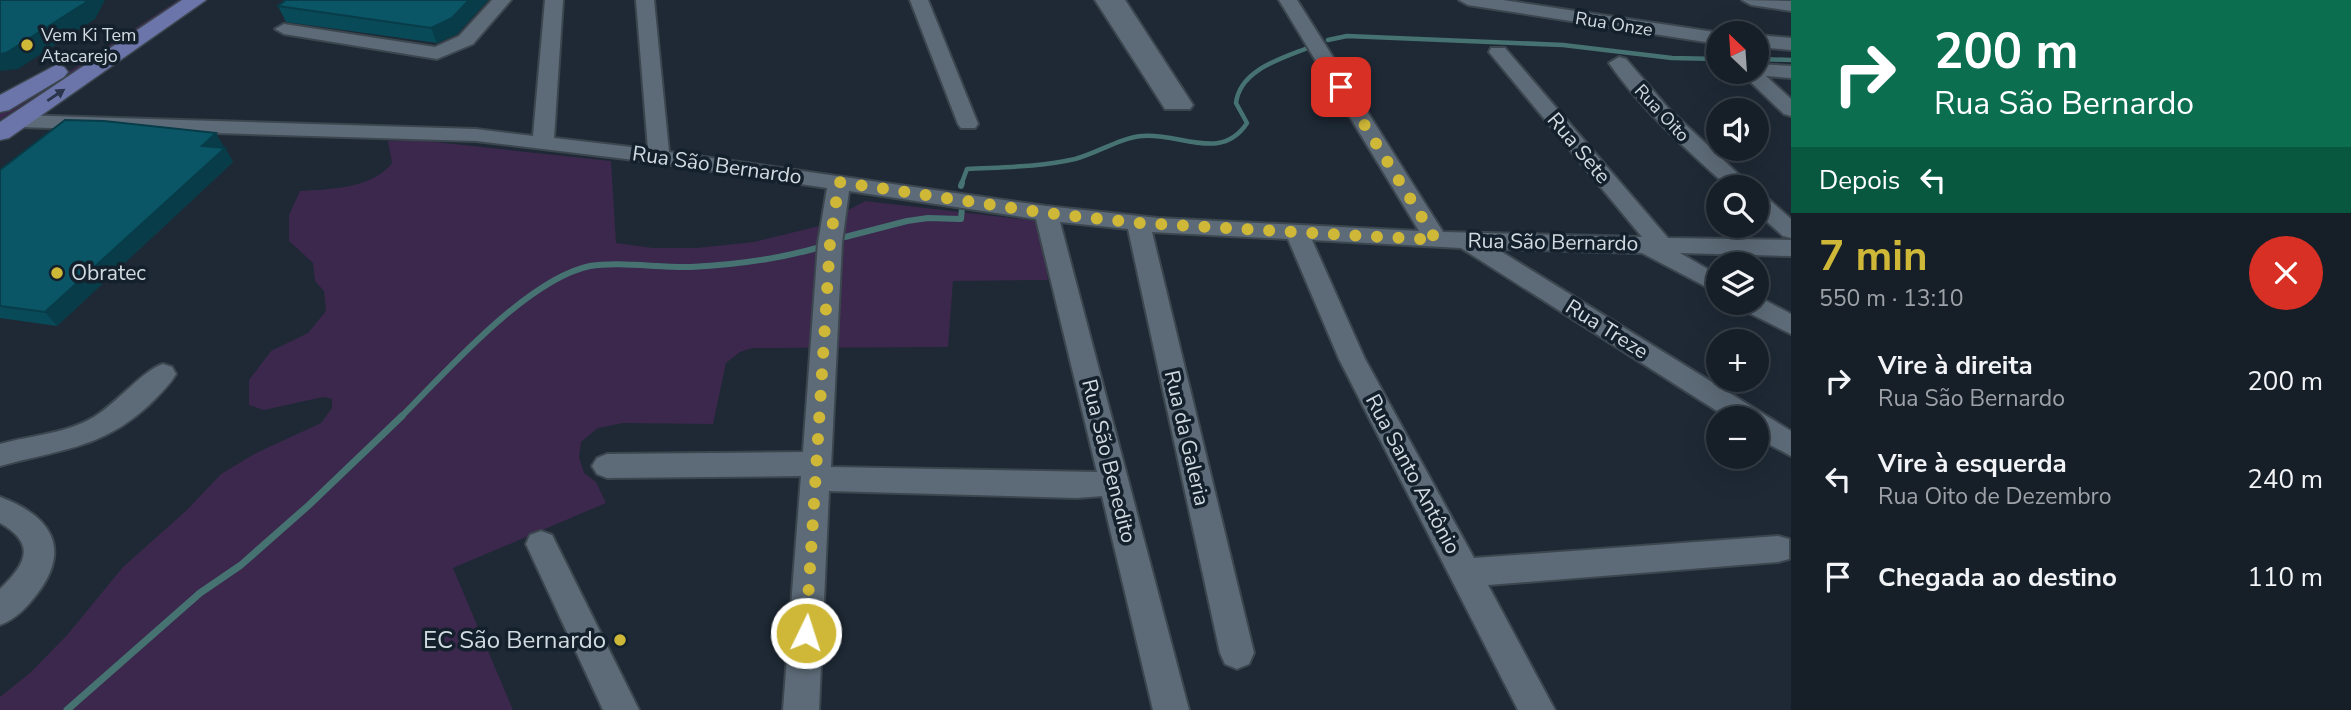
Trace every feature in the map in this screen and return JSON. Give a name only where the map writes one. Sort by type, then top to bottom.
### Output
[{"type":"main road","points":[[9,127],[196,0]]},
{"type":"main road","points":[[0,105],[83,57],[159,4]]},
{"type":"street","points":[[284,29],[437,52],[466,40],[502,0]]},
{"type":"street","points":[[544,142],[554,0]]},
{"type":"street","points":[[645,0],[659,157]]},
{"type":"street","points":[[919,0],[968,124]]},
{"type":"street","points":[[1104,0],[1172,105],[1183,105],[1116,0]]},
{"type":"street","points":[[1288,0],[1436,240]]},
{"type":"street","name":"Rua Onze","points":[[1468,0],[1706,36]]},
{"type":"street","points":[[1751,0],[1791,6]]},
{"type":"street","points":[[1769,42],[1791,44]]},
{"type":"street","name":"Rua Sete","points":[[1499,52],[1651,243]]},
{"type":"street","name":"Rua Oito","points":[[1619,63],[1641,93],[1683,137],[1727,175]]},
{"type":"street","points":[[1769,71],[1791,72]]},
{"type":"street","points":[[1763,84],[1791,110]]},
{"type":"street","name":"Rua São Bernardo","points":[[9,127],[434,133],[544,142],[1046,213],[1138,223],[1436,240],[1791,248]]},
{"type":"street","points":[[801,710],[830,243],[839,182]]},
{"type":"street","points":[[1769,212],[1791,231]]},
{"type":"street","name":"Rua São Benedito","points":[[1046,213],[1171,710]]},
{"type":"street","name":"Rua da Galeria","points":[[1138,223],[1237,653]]},
{"type":"street","name":"Rua Santo Antônio","points":[[1297,234],[1352,359],[1537,710]]},
{"type":"street","name":"Rua Treze","points":[[1465,241],[1730,406]]},
{"type":"street","points":[[1651,243],[1706,277]]},
{"type":"street","points":[[1769,314],[1791,326]]},
{"type":"street","points":[[0,455],[74,438],[106,425],[131,407],[163,374]]},
{"type":"street","points":[[1769,431],[1791,445]]},
{"type":"street","points":[[607,467],[816,471],[1077,486],[1115,483]]},
{"type":"street","points":[[0,510],[29,524],[35,533],[39,551],[36,570],[0,610]]},
{"type":"street","points":[[541,544],[621,710]]},
{"type":"street","points":[[1464,573],[1778,549]]},
{"type":"shaded area","points":[[178,0],[184,0],[0,120],[0,113],[58,79]]},
{"type":"shaded area","points":[[416,140],[611,161],[616,243],[653,248],[696,248],[754,242],[819,226],[865,201],[1038,221],[1048,280],[953,281],[948,347],[752,348],[740,352],[726,363],[713,424],[623,423],[598,428],[581,442],[579,457],[584,473],[596,482],[606,503],[453,568],[513,710],[0,710],[0,697],[30,673],[68,634],[123,567],[187,510],[221,474],[256,453],[321,423],[332,408],[332,399],[323,397],[264,410],[249,405],[249,380],[271,351],[308,333],[326,311],[324,291],[315,281],[313,263],[289,241],[289,215],[300,191],[362,183],[384,172],[392,163],[388,141]]},
{"type":"building","points":[[0,0],[87,0],[6,53],[0,54]]},
{"type":"building","points":[[286,0],[469,0],[452,18],[431,28],[278,6]]},
{"type":"building","name":"Obratec","points":[[65,120],[104,121],[216,133],[202,146],[225,148],[45,312],[0,306],[0,170]]},
{"type":"waterway","points":[[1328,40],[1347,36],[1563,45],[1672,58],[1706,59]]},
{"type":"waterway","points":[[961,185],[967,169],[1062,162],[1133,137],[1156,136],[1212,144],[1225,141],[1237,135],[1247,123],[1236,103],[1245,81],[1264,66],[1310,47]]},
{"type":"waterway","points":[[1769,59],[1791,60]]},
{"type":"waterway","points":[[845,237],[907,221],[928,218],[961,219],[962,208]]},
{"type":"waterway","points":[[401,417],[488,330],[540,289],[566,274],[602,265],[722,265],[817,248]]},
{"type":"waterway","points":[[67,710],[200,593],[241,565],[309,505],[401,417]]},
{"type":"place","name":"Vem Ki Tem Atacarejo","points":[[27,45]]},
{"type":"place","name":"Obratec","points":[[57,273]]},
{"type":"place","name":"EC São Bernardo","points":[[620,640]]},
{"type":"route","points":[[806,633],[830,243],[839,182],[1046,213],[1138,223],[1436,240],[1341,87]]}]
